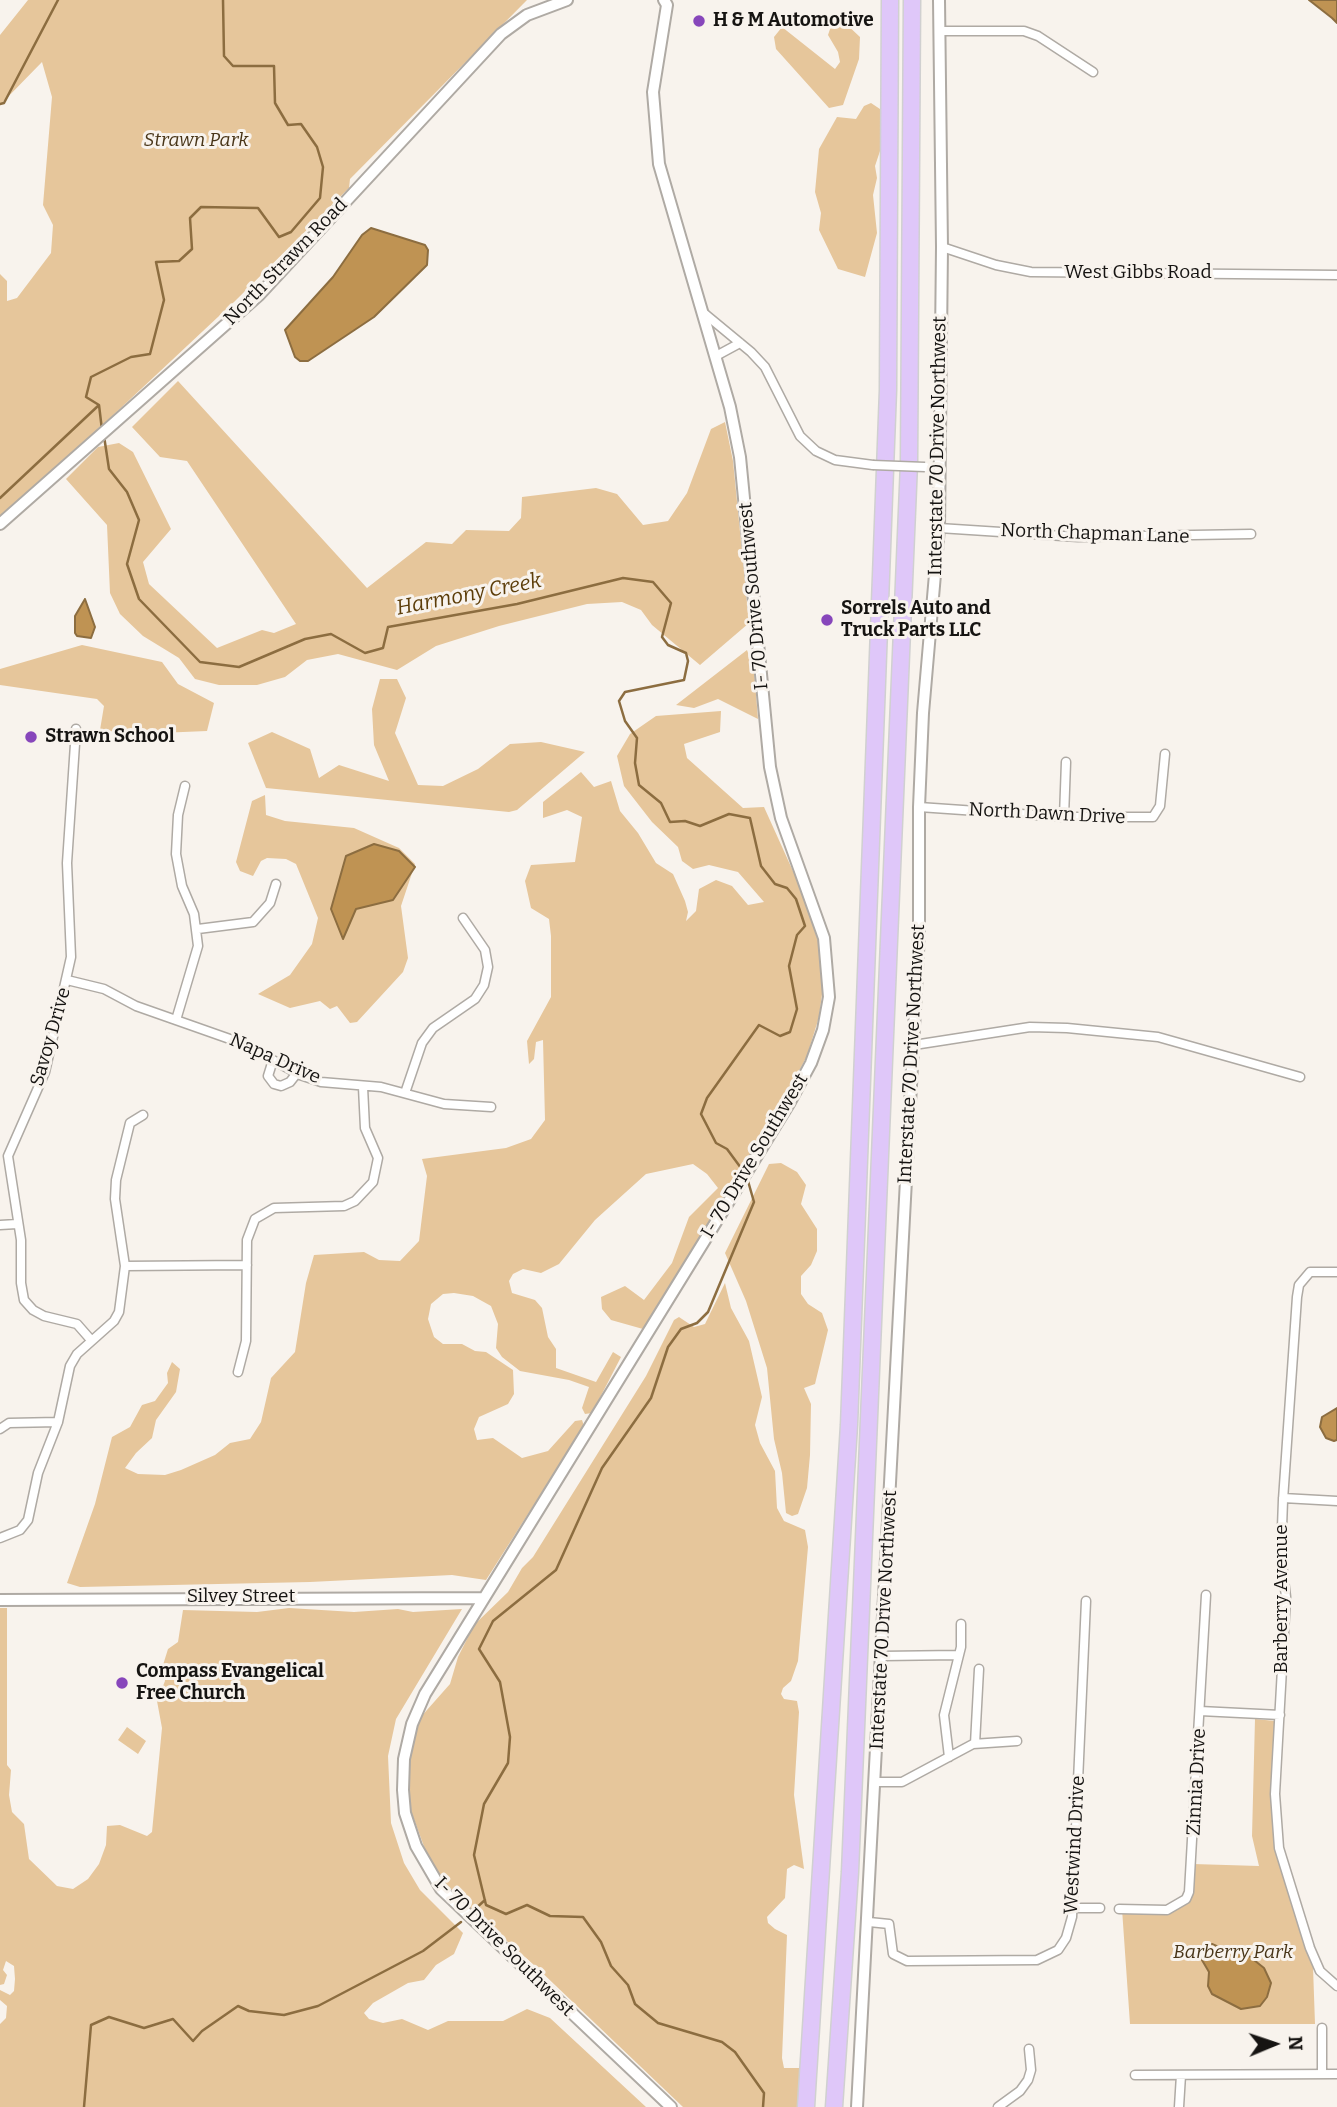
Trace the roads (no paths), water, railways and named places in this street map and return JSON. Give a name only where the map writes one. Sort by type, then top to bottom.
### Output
[{"type":"highway","points":[[806,2107],[849,1425],[888,390],[890,0]]},
{"type":"highway","points":[[834,2107],[850,1872],[909,463],[912,0]]},
{"type":"street","name":"North Strawn Road","points":[[0,524],[259,295],[502,34],[527,15],[567,0]]},
{"type":"street","name":"Interstate 70 Drive Northwest","points":[[857,2107],[914,1045],[923,713],[939,528],[943,247],[939,0]]},
{"type":"street","name":"I- 70 Drive Southwest","points":[[666,2],[656,60],[654,130],[659,164],[680,242],[705,314],[740,457],[775,795],[824,938],[828,997],[823,1030],[811,1063],[790,1102],[425,1694],[412,1724],[404,1759],[403,1790],[405,1813],[416,1846],[441,1889],[671,2107]]},
{"type":"street","points":[[940,32],[1024,31],[1038,36],[1093,72]]},
{"type":"street","name":"West Gibbs Road","points":[[943,247],[996,265],[1031,272],[1337,275]]},
{"type":"street","points":[[705,314],[765,367],[788,415],[807,444],[835,460],[873,466],[939,468]]},
{"type":"street","points":[[716,356],[740,343]]},
{"type":"street","name":"North Chapman Lane","points":[[939,528],[1078,537],[1251,534]]},
{"type":"street","name":"Savoy Drive","points":[[76,729],[68,833],[72,938],[67,980],[45,1072],[8,1156],[24,1300],[33,1310],[44,1316],[77,1324],[91,1340]]},
{"type":"street","name":"North Dawn Drive","points":[[919,807],[1064,817],[1153,817],[1160,806],[1165,754]]},
{"type":"street","points":[[1064,817],[1066,762]]},
{"type":"street","points":[[176,1020],[196,959],[198,929],[182,886],[176,854],[178,815],[185,786]]},
{"type":"street","points":[[198,929],[253,922],[270,903],[276,884]]},
{"type":"street","points":[[405,1093],[422,1043],[433,1028],[475,999],[484,985],[488,967],[485,950],[463,918]]},
{"type":"street","name":"Napa Drive","points":[[67,980],[104,989],[136,1006],[244,1044],[297,1073],[321,1082],[405,1093],[444,1104],[491,1107]]},
{"type":"street","points":[[914,1045],[1030,1027],[1067,1028],[1158,1037],[1300,1077]]},
{"type":"street","points":[[273,1060],[268,1076],[274,1084],[281,1086],[290,1082],[297,1073]]},
{"type":"street","points":[[238,1372],[246,1341],[250,1230],[263,1213],[274,1208],[344,1206],[355,1201],[373,1182],[378,1158],[365,1128],[363,1087]]},
{"type":"street","points":[[0,1538],[20,1530],[28,1520],[38,1473],[58,1422],[71,1366],[91,1340],[114,1321],[118,1312],[125,1266],[115,1199],[116,1180],[130,1123],[143,1115]]},
{"type":"street","points":[[0,1225],[17,1224]]},
{"type":"street","points":[[125,1266],[247,1265]]},
{"type":"street","name":"Barberry Avenue","points":[[1337,1272],[1310,1272],[1299,1284],[1283,1498],[1281,1555],[1286,1597],[1275,1794],[1279,1848],[1310,1948],[1320,1971],[1337,1986]]},
{"type":"street","points":[[0,1429],[9,1423],[58,1422]]},
{"type":"street","points":[[1283,1498],[1337,1502]]},
{"type":"street","name":"Zinnia Drive","points":[[1119,1909],[1167,1910],[1186,1899],[1189,1892],[1206,1595]]},
{"type":"street","name":"Silvey Street","points":[[0,1600],[482,1598]]},
{"type":"street","name":"Westwind Drive","points":[[869,1922],[890,1924],[893,1954],[907,1961],[1037,1960],[1058,1950],[1071,1927],[1073,1908],[1086,1601]]},
{"type":"street","points":[[948,1757],[944,1714],[958,1655],[961,1623]]},
{"type":"street","points":[[882,1656],[958,1655]]},
{"type":"street","points":[[975,1744],[979,1669]]},
{"type":"street","points":[[1200,1710],[1280,1715]]},
{"type":"street","points":[[876,1782],[902,1782],[975,1744],[1017,1741]]},
{"type":"street","points":[[1073,1908],[1100,1909]]},
{"type":"street","points":[[1322,2028],[1322,2074]]},
{"type":"street","points":[[998,2107],[1020,2091],[1028,2080],[1031,2070],[1029,2049]]},
{"type":"street","points":[[1135,2075],[1337,2074]]},
{"type":"street","points":[[1179,2107],[1181,2075]]},
{"type":"waterway","points":[[0,104],[4,103],[58,0]]},
{"type":"waterway","name":"Harmony Creek","points":[[102,430],[99,405],[86,397],[91,377],[131,357],[150,354],[164,300],[156,262],[179,261],[192,249],[190,218],[201,207],[258,208],[279,237],[291,232],[320,198],[323,167],[317,147],[301,124],[288,125],[275,103],[274,66],[233,66],[224,56],[223,0]]},
{"type":"waterway","points":[[0,498],[99,405]]},
{"type":"waterway","name":"Harmony Creek","points":[[104,436],[109,469],[127,492],[139,520],[127,564],[139,599],[200,662],[239,667],[305,639],[331,634],[365,653],[383,648],[388,627],[517,604],[623,578],[653,582],[671,603],[662,637],[668,645],[686,653],[688,661],[684,680],[625,692],[619,701],[625,721],[637,738],[635,763],[639,785],[661,803],[670,822],[685,821],[700,826],[729,814],[750,818],[761,866],[775,884],[787,888],[796,899],[805,926],[797,935],[789,966],[797,1009],[790,1032],[780,1036],[759,1025],[707,1098],[701,1114],[716,1143],[727,1149],[741,1168]]},
{"type":"waterway","name":"Harmony Creek","points":[[748,1181],[754,1202],[708,1312],[697,1323],[681,1329],[668,1347],[651,1398],[602,1468],[556,1570],[493,1621],[479,1649],[500,1682],[510,1737],[508,1763],[484,1804],[474,1855],[486,1905],[506,1914],[527,1905],[550,1916],[583,1917],[601,1942],[611,1966],[628,1985],[635,2004],[658,2023],[722,2042],[735,2052],[764,2093],[763,2107]]},
{"type":"waterway","points":[[475,1909],[485,1900]]},
{"type":"waterway","points":[[84,2107],[91,2025],[109,2017],[144,2028],[173,2019],[193,2041],[202,2031],[238,2006],[249,2011],[284,2015],[318,2006],[423,1951],[461,1922]]},
{"type":"place","name":"H & M Automotive","points":[[699,21]]},
{"type":"place","name":"Sorrels Auto and Truck Parts LLC","points":[[827,620]]},
{"type":"place","name":"Strawn School","points":[[31,737]]},
{"type":"place","name":"Compass Evangelical Free Church","points":[[122,1683]]},
{"type":"park label","name":"Strawn Park","points":[[196,141]]},
{"type":"park label","name":"Barberry Park","points":[[1233,1953]]}]
